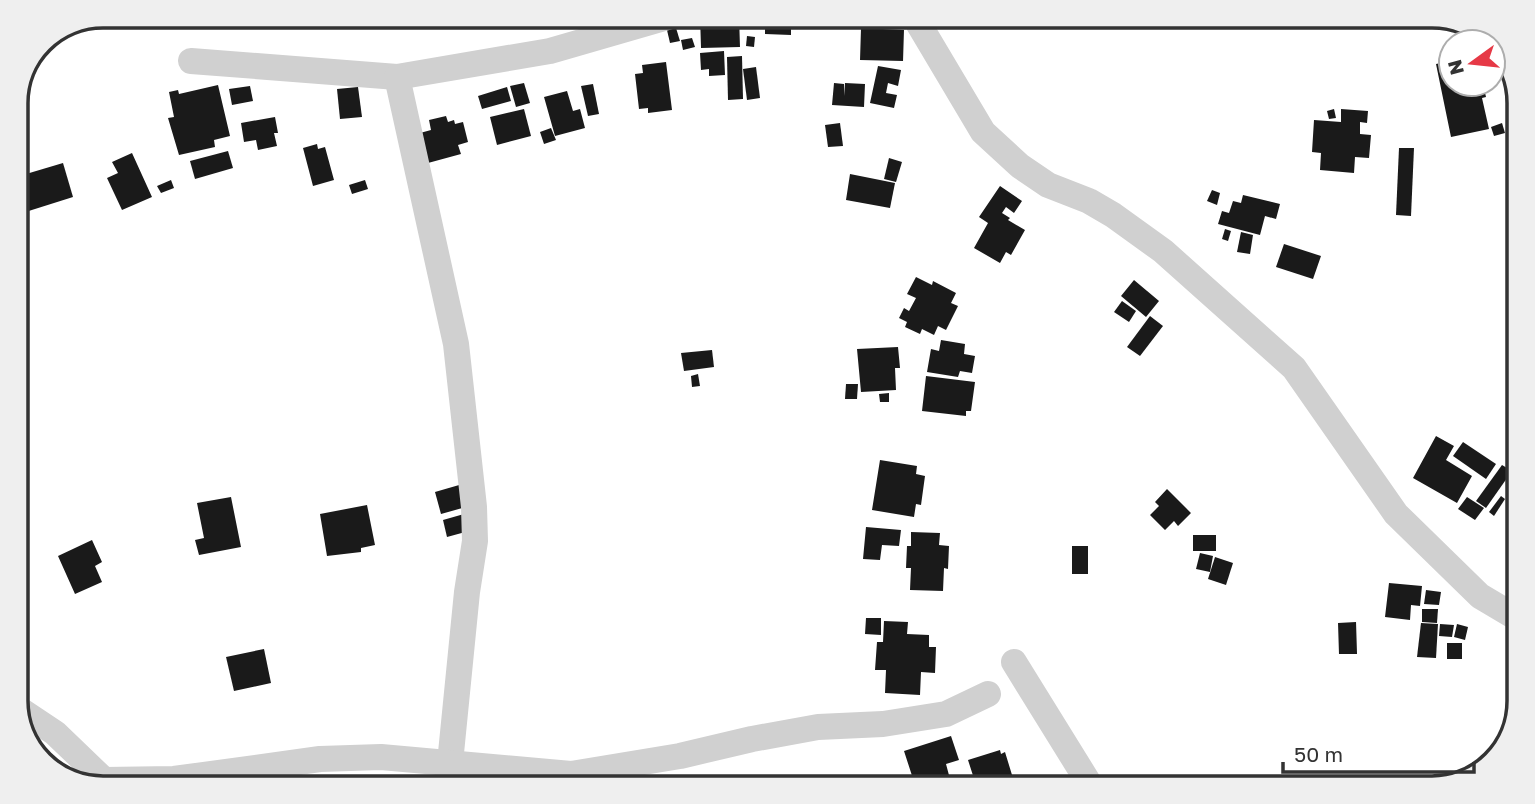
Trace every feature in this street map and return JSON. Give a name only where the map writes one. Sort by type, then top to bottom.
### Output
[{"type":"street","points":[[191,61],[397,77],[550,51],[630,28]]},
{"type":"street","points":[[921,28],[983,132],[1020,166],[1048,186],[1090,201],[1163,251],[1294,368],[1396,513],[1480,596],[1507,612]]},
{"type":"street","points":[[397,77],[456,344],[474,507],[475,541],[467,592],[450,763]]},
{"type":"street","points":[[1014,662],[1085,776]]},
{"type":"street","points":[[196,776],[320,759],[382,757],[571,774],[680,757],[752,739],[818,727],[883,724],[946,714],[988,694]]},
{"type":"street","points":[[29,716],[55,733],[98,776]]},
{"type":"building","points":[[676,28],[680,41],[670,43],[667,30]]},
{"type":"building","points":[[700,28],[739,28],[740,47],[701,48]]},
{"type":"building","points":[[791,28],[791,35],[765,34],[765,29],[745,29]]},
{"type":"building","points":[[861,28],[904,30],[903,61],[860,60]]},
{"type":"building","points":[[747,36],[755,37],[754,47],[746,46]]},
{"type":"building","points":[[692,38],[695,47],[683,50],[681,40]]},
{"type":"building","points":[[724,51],[725,75],[709,76],[709,69],[701,70],[700,53]]},
{"type":"building","points":[[742,56],[743,99],[728,100],[727,57]]},
{"type":"building","points":[[666,62],[672,110],[648,113],[648,108],[639,109],[635,74],[643,73],[642,65]]},
{"type":"building","points":[[878,66],[901,70],[898,86],[888,83],[886,93],[897,95],[894,108],[870,103]]},
{"type":"building","points":[[756,67],[760,98],[747,100],[743,69]]},
{"type":"building","points":[[524,83],[530,103],[516,107],[510,86]]},
{"type":"building","points":[[834,83],[844,84],[844,96],[845,83],[865,84],[864,107],[832,105]]},
{"type":"building","points":[[593,84],[599,114],[588,116],[581,86]]},
{"type":"building","points":[[218,85],[230,136],[214,140],[215,147],[179,155],[168,118],[174,117],[169,92],[178,90],[179,94]]},
{"type":"building","points":[[250,86],[253,101],[232,105],[229,89]]},
{"type":"building","points":[[358,87],[362,117],[340,119],[337,89]]},
{"type":"building","points":[[507,87],[511,101],[482,109],[478,96]]},
{"type":"building","points":[[567,91],[573,111],[580,109],[585,128],[555,136],[544,97]]},
{"type":"building","points":[[1443,98],[1482,98],[1489,129],[1451,137]]},
{"type":"building","points":[[524,109],[531,136],[497,145],[490,117]]},
{"type":"building","points":[[1334,109],[1336,118],[1329,119],[1327,111]]},
{"type":"building","points":[[1341,109],[1368,111],[1367,123],[1360,122],[1360,134],[1371,135],[1369,158],[1355,157],[1354,173],[1320,170],[1321,153],[1312,152],[1314,120],[1341,122]]},
{"type":"building","points":[[446,116],[448,122],[463,122],[468,142],[458,145],[461,154],[428,163],[420,133],[431,130],[429,120]]},
{"type":"building","points":[[275,117],[277,146],[258,150],[256,140],[244,142],[241,123]]},
{"type":"building","points":[[840,123],[843,146],[828,147],[825,125]]},
{"type":"building","points":[[1502,123],[1505,133],[1494,136],[1491,127]]},
{"type":"building","points":[[551,128],[556,140],[544,144],[540,132]]},
{"type":"building","points":[[317,144],[318,149],[325,147],[334,180],[313,186],[303,148]]},
{"type":"building","points":[[1399,148],[1414,148],[1411,216],[1396,215]]},
{"type":"building","points":[[228,151],[233,168],[195,179],[190,161]]},
{"type":"building","points":[[132,153],[152,197],[122,210],[107,178],[118,173],[112,162]]},
{"type":"building","points":[[889,158],[902,162],[896,182],[884,179]]},
{"type":"building","points":[[63,163],[73,197],[28,211],[28,173]]},
{"type":"building","points":[[850,174],[895,183],[890,208],[846,200]]},
{"type":"building","points":[[171,180],[174,188],[161,193],[157,186]]},
{"type":"building","points":[[365,180],[368,189],[352,194],[349,185]]},
{"type":"building","points":[[1000,186],[1022,201],[1014,213],[1006,207],[1002,213],[1025,230],[1011,255],[1006,252],[1000,263],[974,248],[988,223],[979,217]]},
{"type":"building","points":[[1212,190],[1220,193],[1217,205],[1207,201]]},
{"type":"building","points":[[1243,195],[1280,204],[1276,219],[1265,216],[1260,235],[1218,224],[1222,211],[1229,213],[1233,201],[1241,203]]},
{"type":"building","points":[[1225,229],[1231,231],[1228,241],[1222,239]]},
{"type":"building","points":[[1241,232],[1253,235],[1250,254],[1237,252]]},
{"type":"building","points":[[1284,244],[1321,256],[1313,279],[1276,267]]},
{"type":"building","points":[[916,277],[932,285],[933,281],[956,293],[951,303],[958,306],[946,330],[938,326],[934,335],[922,329],[920,334],[905,327],[907,322],[899,318],[904,308],[909,311],[916,298],[907,294]]},
{"type":"building","points":[[1134,280],[1159,301],[1146,317],[1121,296]]},
{"type":"building","points":[[1122,301],[1136,311],[1129,322],[1114,312]]},
{"type":"building","points":[[1150,316],[1163,326],[1140,356],[1127,347]]},
{"type":"building","points":[[941,340],[965,344],[964,354],[975,356],[972,373],[960,371],[958,377],[927,372],[931,349],[939,351]]},
{"type":"building","points":[[898,347],[900,368],[895,368],[896,390],[861,392],[857,349]]},
{"type":"building","points":[[712,350],[714,367],[684,371],[681,353]]},
{"type":"building","points":[[698,374],[700,386],[692,387],[691,376]]},
{"type":"building","points":[[926,376],[975,382],[971,411],[966,411],[966,416],[922,411]]},
{"type":"building","points":[[846,384],[858,384],[857,399],[845,399]]},
{"type":"building","points":[[889,393],[889,402],[880,402],[879,394]]},
{"type":"building","points":[[1436,436],[1454,446],[1446,460],[1472,476],[1457,503],[1413,478]]},
{"type":"building","points":[[1463,442],[1496,464],[1486,479],[1453,456]]},
{"type":"building","points":[[880,460],[917,466],[916,474],[925,476],[921,505],[916,504],[914,517],[872,510]]},
{"type":"building","points":[[1502,465],[1507,468],[1507,478],[1486,508],[1476,501]]},
{"type":"building","points":[[466,483],[473,505],[441,514],[435,492]]},
{"type":"building","points":[[1167,489],[1191,513],[1178,526],[1174,521],[1165,530],[1150,515],[1159,506],[1155,502]]},
{"type":"building","points":[[1501,496],[1505,499],[1494,516],[1489,512]]},
{"type":"building","points":[[231,497],[241,547],[199,555],[195,540],[204,538],[197,503]]},
{"type":"building","points":[[1467,497],[1484,508],[1475,520],[1458,509]]},
{"type":"building","points":[[367,505],[375,545],[361,548],[361,552],[327,556],[320,514]]},
{"type":"building","points":[[464,514],[469,531],[447,537],[443,520]]},
{"type":"building","points":[[866,527],[901,530],[899,546],[882,545],[880,560],[863,559]]},
{"type":"building","points":[[911,532],[940,533],[939,545],[949,546],[943,591],[910,590],[911,568],[906,568]]},
{"type":"building","points":[[1193,535],[1216,535],[1216,551],[1193,551]]},
{"type":"building","points":[[92,540],[102,562],[95,566],[102,582],[75,594],[58,556]]},
{"type":"building","points":[[1072,546],[1088,546],[1088,574],[1072,574]]},
{"type":"building","points":[[1200,553],[1213,556],[1210,572],[1196,569]]},
{"type":"building","points":[[1215,557],[1233,563],[1226,585],[1208,579]]},
{"type":"building","points":[[1389,583],[1422,586],[1420,606],[1411,605],[1410,620],[1385,617]]},
{"type":"building","points":[[1426,590],[1441,592],[1439,605],[1424,604]]},
{"type":"building","points":[[1422,609],[1438,609],[1437,623],[1422,622]]},
{"type":"building","points":[[866,618],[881,618],[881,635],[865,634]]},
{"type":"building","points":[[884,621],[908,622],[907,634],[929,635],[929,647],[936,647],[935,673],[921,672],[920,695],[885,693],[886,670],[875,670],[877,642],[883,642]]},
{"type":"building","points":[[1356,622],[1357,654],[1339,654],[1338,623]]},
{"type":"building","points":[[1421,623],[1438,624],[1436,658],[1417,657]]},
{"type":"building","points":[[1440,624],[1454,625],[1452,637],[1439,636]]},
{"type":"building","points":[[1457,624],[1468,627],[1465,640],[1454,637]]},
{"type":"building","points":[[1447,643],[1462,643],[1462,659],[1447,659]]},
{"type":"building","points":[[264,649],[271,683],[234,691],[226,657]]},
{"type":"building","points":[[951,736],[959,760],[946,764],[949,776],[912,776],[904,751]]},
{"type":"building","points":[[1000,750],[1001,754],[1005,752],[1012,776],[973,776],[968,760]]}]
